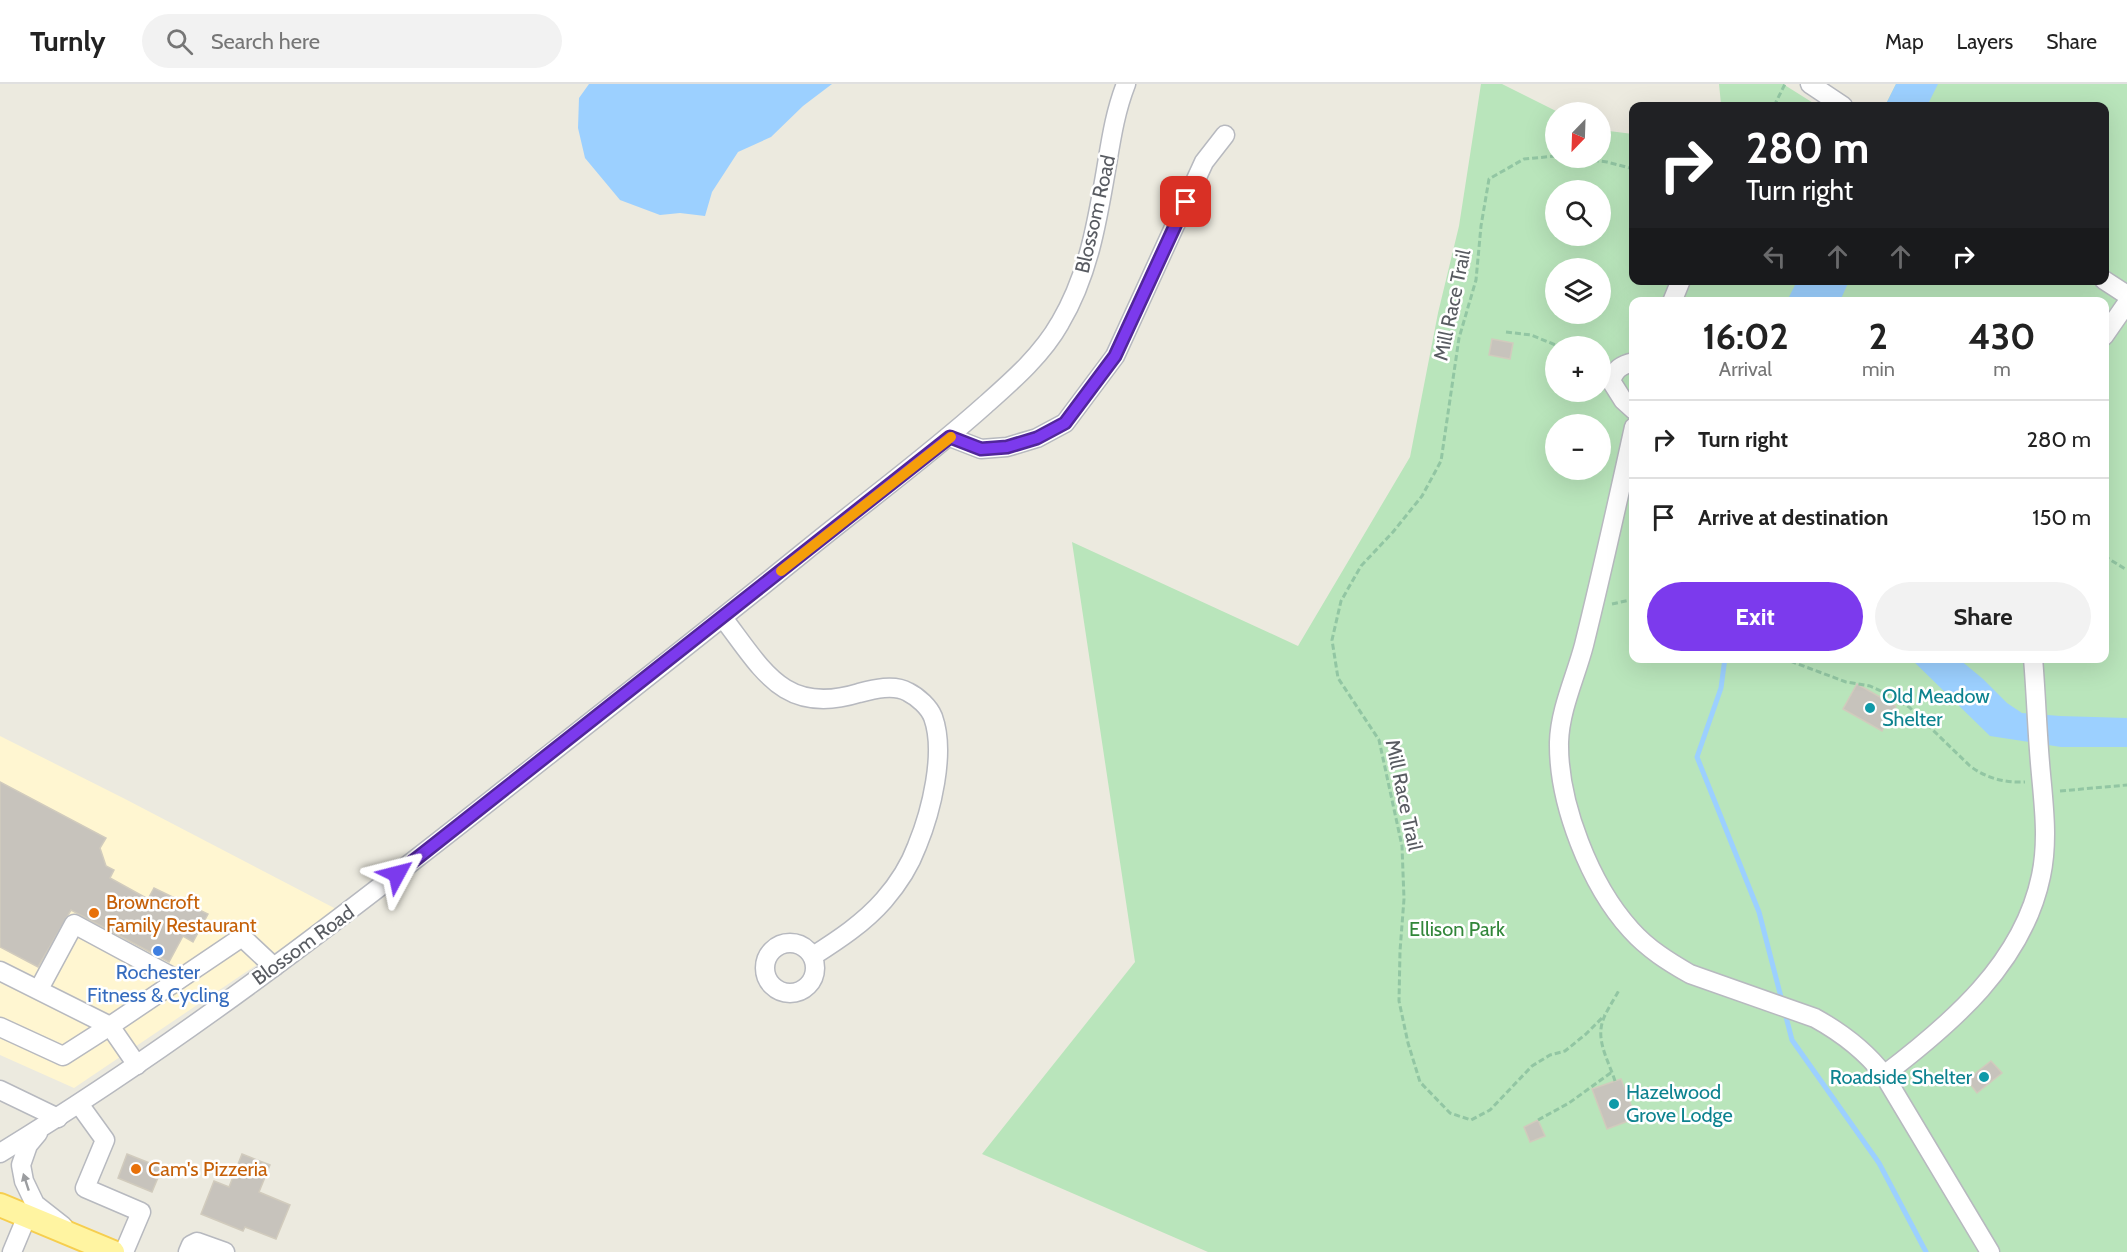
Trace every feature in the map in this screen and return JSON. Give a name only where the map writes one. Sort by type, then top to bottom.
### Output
[{"type":"main road","points":[[0,1205],[113,1252]]},
{"type":"street","name":"Blossom Road","points":[[0,1153],[137,1065],[352,910],[950,437],[1015,378],[1040,351],[1059,325],[1077,290],[1100,208],[1117,108],[1125,84]]},
{"type":"street","points":[[1810,84],[1837,102]]},
{"type":"street","points":[[950,437],[981,449],[1007,447],[1037,438],[1065,423],[1115,356],[1204,162],[1225,135]]},
{"type":"street","points":[[2109,283],[2127,295]]},
{"type":"street","points":[[2109,329],[2127,303]]},
{"type":"street","points":[[1629,363],[1615,371],[1611,381],[1629,405]]},
{"type":"street","points":[[1629,449],[1593,607],[1559,741],[1561,772],[1572,819],[1590,866],[1611,905],[1632,931],[1652,949],[1690,974],[1796,1011],[1833,1028],[1871,1058],[1884,1075],[1990,1252]]},
{"type":"street","points":[[723,618],[768,676],[780,687],[796,695],[822,700],[845,698],[888,687],[907,691],[921,701],[932,715],[937,735],[938,756],[932,795],[916,848],[885,899],[865,919],[813,956]]},
{"type":"street","points":[[1884,1075],[1920,1047],[1975,995],[2004,961],[2021,933],[2035,900],[2042,874],[2045,842],[2033,663]]},
{"type":"street","points":[[39,989],[74,924],[178,980]]},
{"type":"street","points":[[0,1027],[63,1056],[242,937],[274,967]]},
{"type":"street","points":[[0,971],[110,1026],[137,1065]]},
{"type":"street","points":[[0,1090],[50,1122],[28,1145],[21,1165],[24,1181],[35,1204],[78,1238]]},
{"type":"street","points":[[79,1104],[105,1140],[85,1188],[141,1212],[124,1252]]},
{"type":"street","points":[[12,1252],[27,1216]]},
{"type":"street","points":[[188,1252],[191,1245],[197,1242],[225,1252]]},
{"type":"path","points":[[1776,102],[1785,84]]},
{"type":"path","name":"Mill Race Trail","points":[[1545,157],[1524,159],[1489,179],[1481,226],[1476,280],[1459,338],[1441,461],[1422,496],[1361,566],[1341,601],[1332,640],[1338,678],[1379,740],[1402,846],[1404,899],[1399,1001],[1408,1043],[1420,1082],[1450,1113],[1471,1120],[1490,1110],[1533,1066],[1550,1055],[1565,1051],[1605,1015]]},
{"type":"path","points":[[1611,163],[1629,169]]},
{"type":"path","points":[[1506,332],[1531,335],[1545,341]]},
{"type":"path","points":[[2109,559],[2127,570]]},
{"type":"path","points":[[1795,663],[1845,682],[1870,686],[1909,707],[1980,773],[2002,781],[2042,779],[2127,785]]},
{"type":"path","points":[[1616,1081],[1602,1041],[1600,1028],[1619,990]]},
{"type":"path","points":[[1538,1120],[1569,1102],[1612,1071]]},
{"type":"shaded area","points":[[0,736],[338,910],[74,1088],[0,1055]]},
{"type":"green space","name":"Ellison Park","points":[[1481,84],[1502,84],[1545,106],[1545,168],[1611,168],[1611,131],[1629,134],[1629,285],[2109,285],[2109,102],[1887,102],[1896,84],[2127,84],[2127,1252],[1208,1252],[982,1154],[1135,962],[1072,542],[1298,646],[1410,457],[1438,313],[1459,226]]},
{"type":"green space","points":[[1719,84],[1783,84],[1812,102],[1721,102]]},
{"type":"water","points":[[589,84],[832,84],[803,106],[771,137],[738,152],[712,192],[705,216],[680,213],[660,215],[620,200],[585,158],[578,128],[579,98]]},
{"type":"water","points":[[1896,84],[1938,84],[1929,102],[1887,102]]},
{"type":"water","points":[[1795,285],[1847,285],[1842,297],[1789,297]]},
{"type":"water","points":[[1915,663],[1964,663],[2007,703],[2022,713],[2127,718],[2127,747],[2061,747],[1990,736]]},
{"type":"building","points":[[1492,339],[1513,343],[1510,359],[1489,355]]},
{"type":"building","name":"Old Meadow Shelter","points":[[1857,684],[1896,706],[1882,731],[1843,709]]},
{"type":"building","points":[[0,782],[106,838],[100,848],[106,866],[114,870],[110,878],[148,899],[154,888],[208,914],[193,942],[183,936],[169,962],[71,910],[38,967],[0,947]]},
{"type":"building","name":"Roadside Shelter","points":[[1991,1061],[2002,1073],[1977,1093],[1967,1080]]},
{"type":"building","name":"Hazelwood Grove Lodge","points":[[1621,1079],[1636,1118],[1607,1129],[1592,1089]]},
{"type":"building","points":[[1538,1120],[1545,1136],[1530,1142],[1524,1127]]},
{"type":"building","points":[[127,1154],[162,1168],[152,1192],[118,1178]]},
{"type":"building","points":[[242,1154],[270,1165],[259,1192],[290,1205],[276,1239],[245,1227],[243,1231],[201,1214],[214,1181],[229,1187]]},
{"type":"waterway","points":[[1724,663],[1721,688],[1697,757],[1759,912],[1782,1001]]},
{"type":"waterway","points":[[1785,1013],[1792,1040],[1879,1163],[1926,1252]]},
{"type":"slow traffic","points":[[781,571],[882,489],[951,437]]},
{"type":"place","name":"Old Meadow Shelter","points":[[1870,708]]},
{"type":"place","name":"Browncroft Family Restaurant","points":[[94,913]]},
{"type":"place","name":"Rochester Fitness & Cycling","points":[[158,951]]},
{"type":"place","name":"Roadside Shelter","points":[[1984,1077]]},
{"type":"place","name":"Hazelwood Grove Lodge","points":[[1614,1104]]},
{"type":"place","name":"Cam's Pizzeria","points":[[136,1169]]},
{"type":"route","points":[[397,874],[950,437],[981,449],[1007,447],[1037,438],[1065,423],[1115,356],[1186,202]]}]
